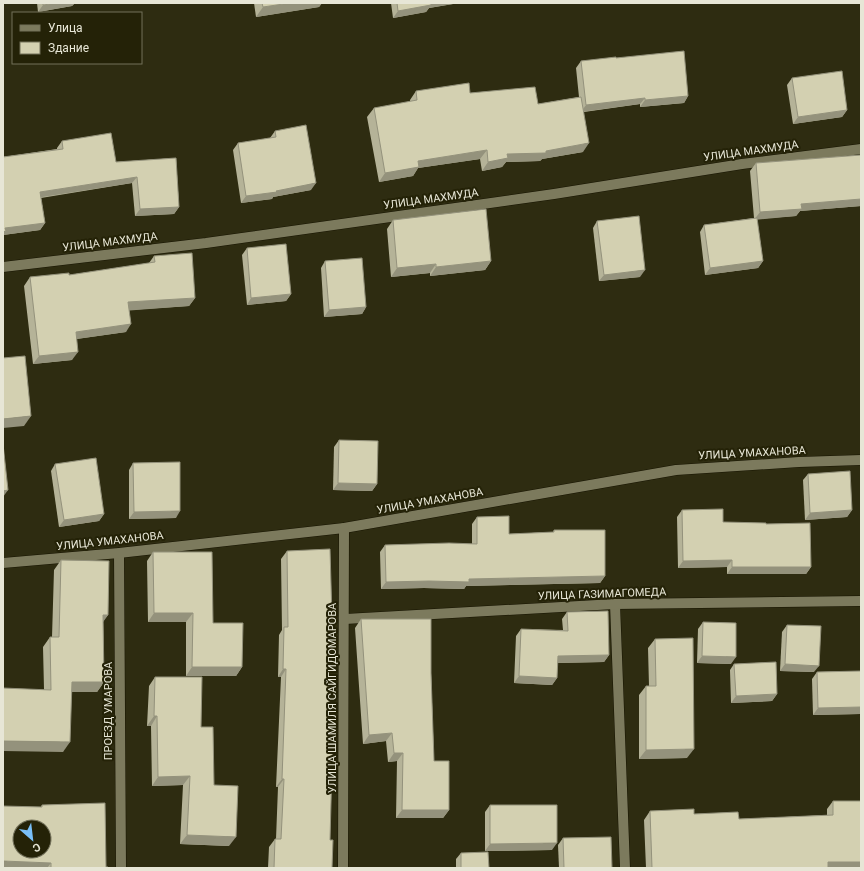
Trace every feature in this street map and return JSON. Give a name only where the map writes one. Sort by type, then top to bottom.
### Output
[{"type":"street","name":"УЛИЦА МАХМУДА","points":[[3,267],[206,243],[554,194],[742,164],[861,149]]},
{"type":"street","name":"УЛИЦА УМАХАНОВА","points":[[3,563],[119,553],[344,528],[676,470],[799,462],[861,460]]},
{"type":"street","name":"УЛИЦА ШАМИЛЯ САЙГИДОМАРОВА","points":[[343,868],[345,619],[344,528]]},
{"type":"street","name":"ПРОЕЗД УМАРОВА","points":[[119,553],[121,868]]},
{"type":"street","name":"УЛИЦА ГАЗИМАГОМЕДА","points":[[345,619],[615,604],[861,601]]},
{"type":"street","points":[[615,604],[625,868]]},
{"type":"building","points":[[43,3],[57,3],[43,5]]},
{"type":"building","points":[[262,3],[290,3],[263,7]]},
{"type":"building","points":[[397,3],[431,3],[431,5],[398,11]]},
{"type":"building","points":[[684,51],[688,96],[645,100],[645,98],[586,105],[581,61]]},
{"type":"building","points":[[842,71],[847,110],[798,117],[792,78]]},
{"type":"building","points":[[469,83],[470,93],[535,87],[538,104],[581,97],[589,143],[546,151],[546,153],[507,154],[508,158],[488,162],[487,150],[418,161],[419,167],[385,173],[374,108],[417,100],[416,91]]},
{"type":"building","points":[[306,125],[316,183],[276,191],[277,192],[246,196],[238,143],[276,137],[275,131]]},
{"type":"building","points":[[111,133],[116,162],[176,158],[179,207],[140,209],[137,177],[40,192],[45,223],[5,228],[6,231],[3,232],[3,157],[63,149],[62,141]]},
{"type":"building","points":[[861,155],[861,199],[801,204],[802,209],[760,212],[756,163]]},
{"type":"building","points":[[486,209],[491,261],[436,267],[436,264],[397,268],[393,220]]},
{"type":"building","points":[[639,216],[645,270],[604,275],[597,221]]},
{"type":"building","points":[[757,218],[763,261],[710,268],[704,225]]},
{"type":"building","points":[[286,244],[291,294],[251,298],[247,248]]},
{"type":"building","points":[[192,253],[195,298],[128,302],[131,324],[76,332],[78,352],[39,356],[30,277],[69,273],[69,275],[155,262],[154,256]]},
{"type":"building","points":[[362,258],[366,307],[329,310],[325,261]]},
{"type":"building","points":[[25,356],[31,416],[3,419],[3,358]]},
{"type":"building","points":[[339,440],[378,441],[377,484],[338,483]]},
{"type":"building","points":[[3,444],[8,490],[3,491]]},
{"type":"building","points":[[96,458],[104,514],[64,520],[55,464]]},
{"type":"building","points":[[180,462],[180,511],[134,512],[133,463]]},
{"type":"building","points":[[850,471],[852,510],[810,513],[808,474]]},
{"type":"building","points":[[723,509],[723,522],[766,524],[810,523],[811,567],[732,567],[732,560],[683,561],[682,510]]},
{"type":"building","points":[[509,516],[509,534],[554,532],[554,530],[605,530],[605,576],[469,579],[469,582],[386,582],[385,545],[449,543],[477,544],[477,517]]},
{"type":"building","points":[[330,549],[332,619],[328,727],[333,728],[330,840],[333,840],[332,868],[274,868],[275,839],[281,839],[284,779],[282,779],[286,669],[283,669],[284,627],[288,627],[287,551]]},
{"type":"building","points":[[153,552],[212,552],[213,623],[243,623],[242,667],[192,667],[193,613],[154,613]]},
{"type":"building","points":[[61,560],[109,561],[108,615],[103,615],[104,682],[72,682],[70,742],[3,741],[3,688],[51,690],[50,637],[59,637]]},
{"type":"building","points":[[608,611],[609,655],[558,656],[557,678],[519,676],[521,629],[568,631],[567,612]]},
{"type":"building","points":[[361,619],[431,619],[434,761],[449,761],[449,810],[402,810],[403,753],[394,753],[392,733],[369,735]]},
{"type":"building","points":[[703,622],[736,623],[736,657],[702,656]]},
{"type":"building","points":[[787,625],[821,626],[819,666],[785,664]]},
{"type":"building","points":[[693,638],[694,749],[646,750],[646,686],[656,686],[655,639]]},
{"type":"building","points":[[776,662],[777,694],[736,696],[734,664]]},
{"type":"building","points":[[861,671],[861,707],[818,708],[817,672]]},
{"type":"building","points":[[155,677],[202,677],[201,727],[213,727],[214,785],[238,786],[236,837],[187,835],[190,776],[158,777],[157,716],[154,716]]},
{"type":"building","points":[[833,801],[861,801],[861,862],[828,862],[828,868],[652,868],[650,811],[694,809],[694,814],[738,812],[739,819],[833,815]]},
{"type":"building","points":[[105,803],[106,867],[108,868],[51,868],[51,863],[3,861],[3,806],[42,807],[42,805]]},
{"type":"building","points":[[490,805],[557,805],[557,843],[490,844]]},
{"type":"building","points":[[611,837],[612,868],[564,868],[563,838]]},
{"type":"building","points":[[488,852],[489,868],[461,868],[461,853]]}]
